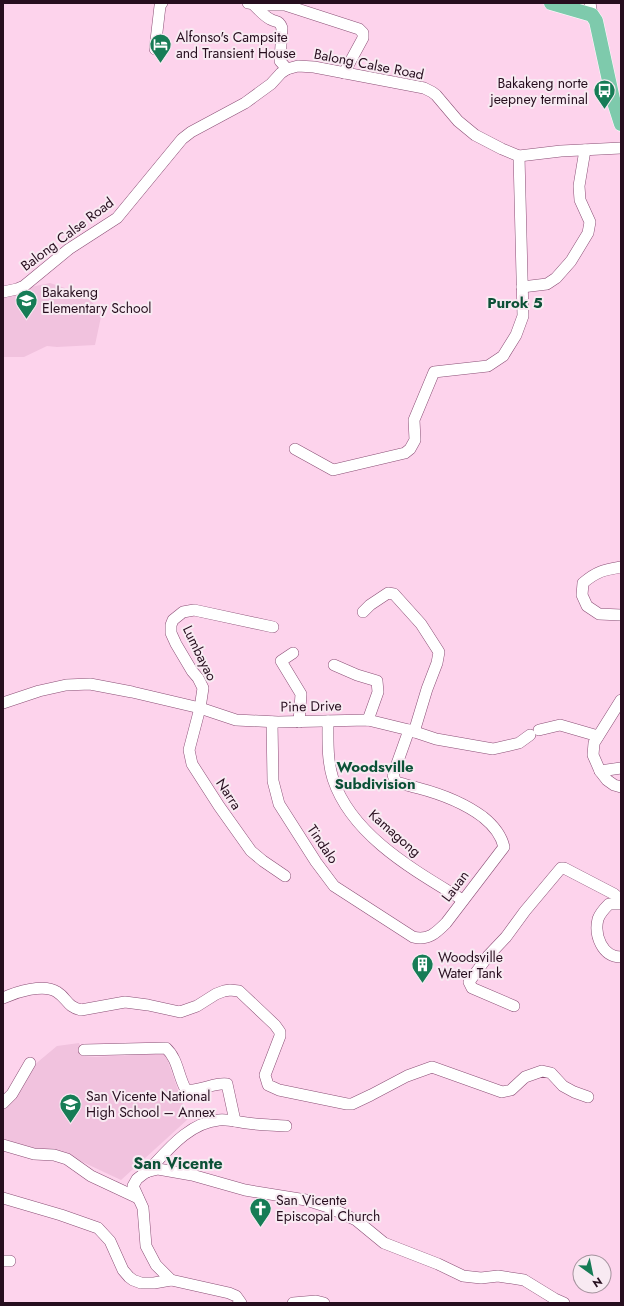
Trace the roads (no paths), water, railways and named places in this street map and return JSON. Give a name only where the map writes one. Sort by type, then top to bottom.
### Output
[{"type":"main road","points":[[550,3],[591,9],[598,24],[613,99],[621,124]]},
{"type":"street","points":[[154,49],[160,6],[162,3]]},
{"type":"street","points":[[250,4],[270,19],[278,21],[281,25],[280,61],[287,69]]},
{"type":"street","points":[[250,4],[285,5],[359,29],[363,33],[363,38],[344,73]]},
{"type":"street","name":"Balong Calse Road","points":[[3,292],[24,286],[69,249],[117,218],[182,139],[191,132],[245,103],[271,84],[281,73],[287,69],[298,66],[314,67],[416,87],[432,92],[458,121],[475,135],[502,150],[519,156],[561,151],[621,148]]},
{"type":"street","points":[[522,287],[547,284],[556,278],[571,260],[588,233],[590,222],[580,200],[579,186],[585,150]]},
{"type":"street","points":[[295,449],[333,470],[405,452],[410,449],[415,440],[414,420],[434,372],[488,366],[502,356],[516,335],[523,316],[519,156]]},
{"type":"street","points":[[621,567],[598,572],[583,583],[582,595],[587,606],[599,614],[621,615]]},
{"type":"street","points":[[363,612],[370,605],[388,593],[394,594],[421,624],[439,652],[438,663],[411,731]]},
{"type":"street","name":"Lumbayao","points":[[200,708],[203,688],[171,633],[173,620],[183,612],[194,610],[273,627]]},
{"type":"street","points":[[293,653],[282,661],[301,694],[299,722]]},
{"type":"street","points":[[334,665],[357,675],[377,681],[378,692],[368,720]]},
{"type":"street","name":"Pine Drive","points":[[3,703],[39,690],[66,685],[90,684],[200,708],[236,720],[299,722],[368,720],[436,739],[493,748],[518,743],[535,733],[560,725],[598,736]]},
{"type":"street","points":[[621,700],[594,743],[593,755],[600,771],[610,783],[621,787]]},
{"type":"street","name":"Narra","points":[[200,708],[189,750],[192,764],[218,806],[251,851],[285,876]]},
{"type":"street","name":"Kamagong","points":[[328,721],[329,756],[333,778],[342,800],[362,827],[410,867],[463,900]]},
{"type":"street","name":"Tindalo","points":[[272,722],[273,781],[279,804],[316,862],[334,886],[402,930],[418,938]]},
{"type":"street","name":"Lauan","points":[[411,731],[394,775],[396,782],[444,796],[473,810],[489,822],[502,840],[504,847],[446,923],[438,931],[426,938],[418,938]]},
{"type":"street","points":[[600,771],[621,768]]},
{"type":"street","points":[[514,1006],[472,988],[469,982],[488,956],[506,937],[525,911],[561,868],[564,868],[614,894],[621,900]]},
{"type":"street","points":[[621,904],[609,904],[602,912],[598,920],[597,936],[600,944],[605,950],[616,957],[621,957]]},
{"type":"street","points":[[3,998],[17,992],[44,988],[58,992],[74,1009],[90,1009],[125,1002],[180,1012],[197,1006],[216,994],[224,991],[239,991],[275,1025],[280,1032],[280,1036],[265,1075],[268,1085],[279,1090],[347,1104],[352,1104],[407,1076],[432,1067],[502,1092],[511,1090],[525,1077],[542,1071],[551,1073],[563,1086],[588,1097]]},
{"type":"street","points":[[84,1050],[166,1048],[171,1053],[181,1082],[186,1090],[194,1091],[222,1083],[228,1084],[235,1121]]},
{"type":"street","points":[[3,1103],[12,1094],[30,1063]]},
{"type":"street","points":[[171,1280],[156,1265],[146,1246],[143,1208],[133,1186],[137,1179],[146,1172],[180,1137],[196,1127],[209,1122],[221,1119],[286,1126]]},
{"type":"street","points":[[3,1145],[34,1154],[54,1155],[67,1159],[91,1176],[138,1198]]},
{"type":"street","points":[[146,1172],[158,1169],[192,1175],[245,1190],[292,1197],[328,1207],[356,1220],[384,1243],[438,1264],[463,1276],[481,1278],[498,1276],[524,1280],[564,1303]]},
{"type":"street","points":[[3,1198],[61,1215],[98,1228],[110,1241],[123,1270],[133,1280],[141,1283],[171,1280],[228,1293],[236,1296],[241,1303]]},
{"type":"street","points":[[293,1303],[316,1301],[324,1303]]},
{"type":"place","name":"Alfonso's Campsite and Transient House","points":[[161,64]]},
{"type":"place","name":"Bakakeng norte jeepney terminal","points":[[604,110]]},
{"type":"place","name":"Bakakeng Elementary School","points":[[26,320]]},
{"type":"place","name":"Woodsville Water Tank","points":[[422,984]]},
{"type":"place","name":"San Vicente National High School – Annex","points":[[70,1124]]},
{"type":"place","name":"San Vicente Episcopal Church","points":[[260,1228]]},
{"type":"district","name":"Purok 5","points":[[515,303]]},
{"type":"district","name":"Woodsville Subdivision","points":[[375,776]]},
{"type":"district","name":"San Vicente","points":[[178,1163]]}]
